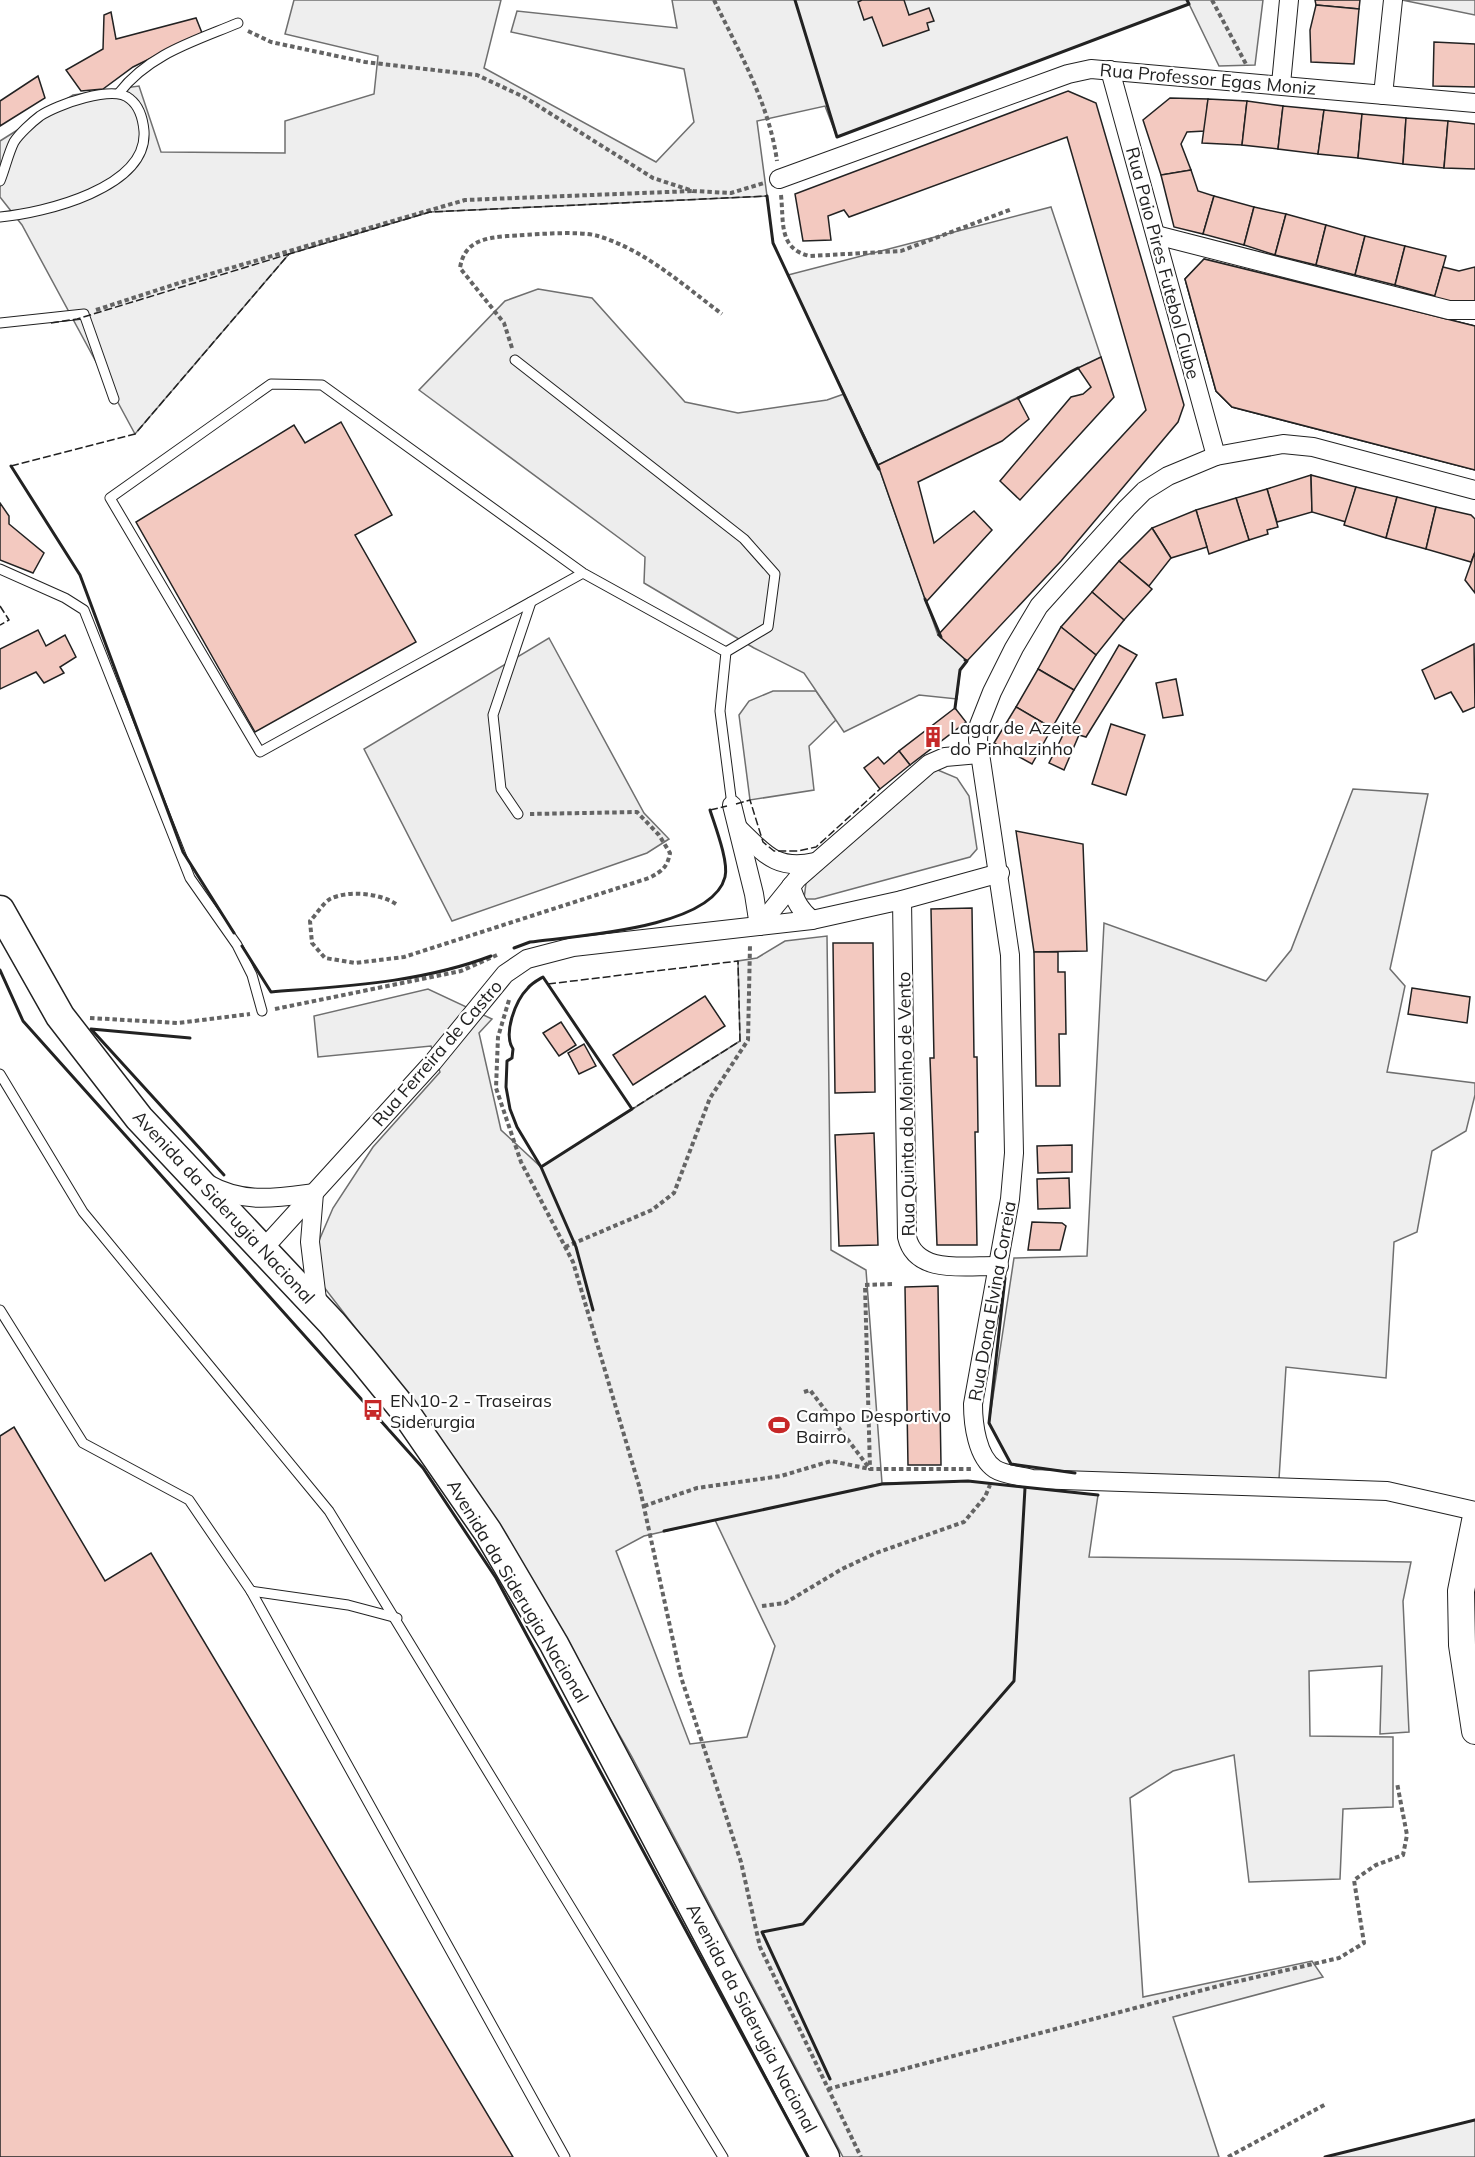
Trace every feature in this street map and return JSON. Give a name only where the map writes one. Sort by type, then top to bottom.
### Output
[{"type":"main road","name":"Avenida da Siderugia Nacional","points":[[0,910],[60,1016],[139,1118],[318,1308],[404,1408],[488,1532],[554,1644],[825,2157]]},
{"type":"street","points":[[1281,84],[1289,0]]},
{"type":"street","points":[[1383,95],[1393,0]]},
{"type":"street","name":"Rua Professor Egas Moniz","points":[[779,179],[1068,74],[1091,69],[1281,84],[1475,103]]},
{"type":"street","name":"Rua Paio Pires Futebol Clube","points":[[1110,70],[1216,456]]},
{"type":"street","points":[[1156,235],[1449,310],[1475,310]]},
{"type":"street","points":[[759,926],[791,886],[815,862],[929,764],[945,757],[979,754],[979,725],[992,692],[1039,606],[1144,491],[1168,476],[1216,456],[1283,444],[1312,447],[1475,490]]},
{"type":"street","name":"Rua Dona Elvina Correia","points":[[979,754],[1000,873],[1010,955],[1014,1153],[1010,1198],[999,1266],[973,1404],[973,1429],[993,1477]]},
{"type":"street","points":[[732,805],[759,926]]},
{"type":"street","points":[[737,827],[767,857],[779,863],[800,866],[815,862]]},
{"type":"street","name":"Rua Ferreira de Castro","points":[[263,1249],[433,1062],[505,974],[527,959],[573,947],[812,920],[902,900],[1000,873]]},
{"type":"street","points":[[791,886],[795,901],[812,920]]},
{"type":"street","name":"Rua Quinta do Moinho de Vento","points":[[902,900],[907,1237],[910,1249],[921,1261],[932,1264],[999,1266]]},
{"type":"street","points":[[195,1177],[220,1191],[262,1200],[314,1193],[310,1242],[318,1308]]},
{"type":"street","points":[[993,1477],[1387,1491],[1475,1511]]},
{"type":"street","points":[[1475,1521],[1461,1591],[1462,1645],[1475,1731]]},
{"type":"lane","points":[[119,93],[130,78],[150,61],[238,23]]},
{"type":"lane","points":[[0,181],[15,142],[40,116],[102,93],[119,93],[130,98],[144,124],[145,141],[135,164],[113,183],[67,201],[0,217]]},
{"type":"lane","points":[[0,324],[84,314],[114,399]]},
{"type":"lane","points":[[515,360],[744,539],[775,574],[768,627],[726,652]]},
{"type":"lane","points":[[583,573],[260,752],[110,498],[271,384],[322,385],[583,573],[726,652]]},
{"type":"lane","points":[[0,569],[65,598],[84,610],[190,878],[237,945],[252,975],[262,1011]]},
{"type":"lane","points":[[518,814],[501,789],[493,715],[531,602]]},
{"type":"lane","points":[[726,652],[720,711],[732,805]]},
{"type":"lane","points":[[0,1074],[83,1212],[330,1511],[397,1618],[653,2046],[723,2157]]},
{"type":"lane","points":[[0,1310],[83,1443],[189,1500],[251,1591],[565,2157]]},
{"type":"lane","points":[[251,1591],[348,1605],[397,1618]]},
{"type":"path","points":[[1212,0],[1236,43]]},
{"type":"path","points":[[238,23],[251,33],[271,42],[365,62],[477,75],[524,97],[653,178],[693,191]]},
{"type":"path","points":[[84,314],[190,279],[465,200],[693,191],[731,193],[779,179]]},
{"type":"path","points":[[515,360],[504,323],[460,268],[462,255],[472,243],[493,237],[529,234],[597,235],[641,255],[722,314]]},
{"type":"path","points":[[396,904],[388,899],[358,894],[329,899],[310,921],[312,943],[324,958],[356,963],[404,957],[649,878],[663,871],[668,864],[669,853],[658,835],[637,812],[518,814]]},
{"type":"path","points":[[565,1247],[652,1210],[674,1192],[710,1098],[748,1040],[748,950],[759,926]]},
{"type":"path","points":[[60,1016],[177,1023],[262,1011],[461,971],[504,952]]},
{"type":"path","points":[[519,964],[498,1036],[496,1088],[521,1162],[573,1262],[644,1506],[681,1677],[741,1862],[760,1947],[861,2157]]},
{"type":"path","points":[[870,1469],[865,1285],[892,1284]]},
{"type":"path","points":[[804,1392],[810,1390],[870,1469]]},
{"type":"path","points":[[644,1506],[697,1488],[781,1476],[831,1461],[870,1469],[993,1477],[984,1497],[964,1522],[876,1553],[842,1569],[785,1603],[762,1606]]},
{"type":"path","points":[[828,2089],[1226,1984],[1339,1958],[1364,1943],[1354,1880],[1376,1865],[1403,1855],[1407,1835],[1396,1783]]},
{"type":"path","points":[[1228,2157],[1326,2104]]},
{"type":"shaded area","points":[[294,0],[501,0],[484,68],[656,162],[694,122],[684,69],[511,32],[517,11],[677,28],[672,0],[1263,0],[1255,65],[1219,66],[1189,4],[837,137],[825,106],[757,121],[767,196],[430,212],[289,254],[135,434],[22,225],[0,197],[0,141],[73,95],[139,86],[161,152],[285,153],[285,121],[374,94],[378,56],[285,34]]},
{"type":"shaded area","points":[[1402,0],[1475,0],[1475,15]]},
{"type":"shaded area","points":[[1051,207],[1101,357],[878,465],[788,275]]},
{"type":"shaded area","points":[[538,289],[592,298],[685,402],[738,413],[827,400],[844,394],[878,465],[938,635],[967,661],[960,670],[957,699],[919,695],[844,732],[804,673],[754,648],[644,583],[645,557],[419,390],[505,301]]},
{"type":"shaded area","points":[[549,638],[644,813],[669,839],[647,853],[452,921],[364,749]]},
{"type":"shaded area","points":[[773,691],[816,691],[836,720],[809,746],[814,790],[750,800],[739,715],[749,701]]},
{"type":"shaded area","points":[[933,768],[957,778],[969,796],[977,849],[970,857],[815,899],[804,899],[806,883]]},
{"type":"shaded area","points":[[1353,789],[1428,794],[1390,969],[1405,986],[1387,1072],[1475,1083],[1475,1095],[1466,1131],[1432,1151],[1417,1232],[1394,1242],[1386,1378],[1286,1367],[1279,1479],[1084,1474],[1011,1464],[989,1423],[1014,1258],[1087,1256],[1104,923],[1266,981],[1291,950]]},
{"type":"shaded area","points":[[827,936],[831,1250],[866,1270],[882,1483],[968,1481],[1098,1495],[1089,1557],[1411,1562],[1403,1601],[1409,1732],[1380,1734],[1382,1666],[1309,1671],[1310,1736],[1393,1737],[1393,1807],[1343,1809],[1340,1879],[1249,1882],[1234,1755],[1173,1771],[1130,1798],[1143,1997],[1312,1961],[1323,1977],[1173,2017],[1219,2157],[843,2157],[632,1757],[556,1623],[441,1439],[320,1282],[318,1243],[333,1208],[373,1147],[440,1072],[431,1046],[318,1057],[314,1016],[428,989],[492,1019],[479,1033],[501,1130],[541,1167],[740,1041],[738,961],[757,958],[785,941]],"holes":[[[715,1520],[775,1646],[747,1737],[690,1744],[616,1551],[644,1536]]]},
{"type":"shaded area","points":[[1475,2120],[1475,2157],[1325,2157]]},
{"type":"building","points":[[862,0],[904,0],[909,15],[929,8],[934,21],[927,23],[929,30],[883,46],[872,17],[864,20],[858,2]]},
{"type":"building","points":[[1315,0],[1360,0],[1359,9],[1316,5]]},
{"type":"building","points":[[1316,5],[1359,9],[1354,64],[1311,62],[1310,30]]},
{"type":"building","points":[[111,12],[116,39],[196,18],[202,33],[133,67],[103,89],[81,91],[66,70],[103,49],[104,15]]},
{"type":"building","points":[[1434,42],[1475,44],[1475,87],[1433,86]]},
{"type":"building","points":[[38,76],[45,98],[0,126],[0,101]]},
{"type":"building","points":[[1068,91],[1096,103],[1184,405],[1178,422],[1061,561],[967,661],[938,635],[1146,410],[1067,137],[849,217],[844,210],[828,216],[831,240],[803,241],[795,194]]},
{"type":"building","points":[[1170,98],[1208,99],[1205,131],[1187,132],[1181,144],[1191,170],[1161,175],[1143,120]]},
{"type":"building","points":[[1208,99],[1247,101],[1242,145],[1202,143]]},
{"type":"building","points":[[1247,101],[1283,106],[1278,149],[1242,145]]},
{"type":"building","points":[[1283,106],[1324,110],[1318,154],[1278,149]]},
{"type":"building","points":[[1324,110],[1362,114],[1358,158],[1318,154]]},
{"type":"building","points":[[1362,114],[1406,118],[1403,164],[1358,158]]},
{"type":"building","points":[[1406,118],[1448,121],[1444,168],[1403,164]]},
{"type":"building","points":[[1448,121],[1475,124],[1475,169],[1444,168]]},
{"type":"building","points":[[1191,170],[1198,191],[1214,196],[1203,234],[1174,227],[1161,175]]},
{"type":"building","points":[[1214,196],[1254,207],[1244,245],[1203,234]]},
{"type":"building","points":[[1254,207],[1286,214],[1275,255],[1244,245]]},
{"type":"building","points":[[1286,214],[1326,225],[1316,265],[1275,255]]},
{"type":"building","points":[[1326,225],[1365,236],[1355,275],[1316,265]]},
{"type":"building","points":[[1365,236],[1405,246],[1395,285],[1355,275]]},
{"type":"building","points":[[1405,246],[1446,256],[1435,296],[1395,285]]},
{"type":"building","points":[[1204,259],[1475,326],[1475,384],[1460,385],[1436,393],[1353,371],[1357,358],[1275,336],[1277,328],[1245,319],[1246,316],[1230,322],[1257,383],[1312,395],[1309,399],[1349,410],[1350,406],[1383,415],[1381,421],[1461,443],[1460,448],[1475,452],[1475,470],[1232,407],[1216,391],[1185,279]]},
{"type":"building","points":[[1204,259],[1475,326],[1475,470],[1232,407],[1216,391],[1185,279]]},
{"type":"building","points":[[1443,267],[1459,271],[1475,267],[1475,304],[1433,302]]},
{"type":"building","points":[[1101,357],[1114,397],[1020,500],[1000,481],[1071,397],[1083,394],[1091,387],[1078,368]]},
{"type":"building","points":[[1018,398],[1029,419],[1002,441],[918,482],[934,543],[974,511],[992,530],[926,602],[878,465]]},
{"type":"building","points":[[341,422],[392,515],[355,535],[416,642],[255,732],[136,522],[294,425],[305,443]]},
{"type":"building","points":[[1311,475],[1312,512],[1277,522],[1267,489]]},
{"type":"building","points":[[1311,475],[1356,487],[1346,522],[1312,512]]},
{"type":"building","points":[[1356,487],[1397,497],[1386,538],[1344,525]]},
{"type":"building","points":[[1267,489],[1278,527],[1267,530],[1268,534],[1249,540],[1236,498]]},
{"type":"building","points":[[1397,497],[1436,507],[1426,549],[1386,538]]},
{"type":"building","points":[[1236,498],[1249,540],[1209,554],[1196,510]]},
{"type":"building","points":[[0,503],[9,516],[9,524],[44,553],[33,573],[0,560]]},
{"type":"building","points":[[1436,507],[1471,515],[1475,519],[1475,552],[1471,562],[1426,549]]},
{"type":"building","points":[[1196,510],[1207,547],[1171,558],[1152,528]]},
{"type":"building","points":[[1152,528],[1171,558],[1149,586],[1119,561]]},
{"type":"building","points":[[1475,552],[1475,593],[1465,580]]},
{"type":"building","points":[[1119,561],[1152,589],[1124,620],[1092,592]]},
{"type":"building","points":[[1092,592],[1124,620],[1096,655],[1061,627]]},
{"type":"building","points":[[1061,627],[1096,655],[1074,690],[1038,669]]},
{"type":"building","points":[[38,630],[46,646],[65,635],[76,657],[60,667],[64,673],[44,683],[36,672],[0,689],[0,649]]},
{"type":"building","points":[[1474,644],[1475,707],[1463,712],[1451,692],[1435,699],[1422,670]]},
{"type":"building","points":[[1119,645],[1137,655],[1086,737],[1079,735],[1064,770],[1049,763],[1067,727],[1071,728]]},
{"type":"building","points":[[1038,669],[1074,690],[1052,728],[1016,707]]},
{"type":"building","points":[[1176,679],[1183,715],[1163,718],[1156,683]]},
{"type":"building","points":[[1016,707],[1052,728],[1032,764],[994,743]]},
{"type":"building","name":"Lagar de Azeite do Pinhalzinho","points":[[955,708],[966,722],[910,765],[899,751]]},
{"type":"building","points":[[1111,724],[1145,735],[1126,795],[1092,784]]},
{"type":"building","points":[[899,751],[910,765],[880,789],[864,768],[878,757],[884,764]]},
{"type":"building","points":[[1016,831],[1083,844],[1087,951],[1034,952]]},
{"type":"building","points":[[972,908],[974,1057],[977,1057],[978,1132],[975,1132],[977,1245],[937,1245],[930,1058],[934,1058],[931,909]]},
{"type":"building","points":[[833,943],[873,943],[875,1092],[835,1093]]},
{"type":"building","points":[[1034,952],[1058,952],[1058,972],[1065,972],[1066,1034],[1059,1034],[1060,1086],[1036,1086]]},
{"type":"building","points":[[1412,988],[1470,997],[1467,1023],[1408,1014]]},
{"type":"building","points":[[705,996],[725,1026],[633,1085],[613,1055]]},
{"type":"building","points":[[561,1022],[576,1045],[559,1056],[543,1033]]},
{"type":"building","points":[[584,1044],[596,1066],[579,1074],[568,1053]]},
{"type":"building","points":[[874,1133],[878,1245],[839,1246],[835,1135]]},
{"type":"building","points":[[1072,1145],[1072,1172],[1038,1173],[1037,1146]]},
{"type":"building","points":[[1069,1178],[1070,1208],[1038,1209],[1037,1179]]},
{"type":"building","points":[[1032,1222],[1062,1223],[1066,1226],[1060,1250],[1028,1250]]},
{"type":"building","points":[[938,1286],[941,1465],[908,1465],[905,1287]]},
{"type":"building","points":[[14,1427],[105,1581],[151,1553],[513,2157],[0,2157],[0,1436]]},
{"type":"fence","points":[[11,466],[135,434],[289,254],[430,212],[767,196]]},
{"type":"fence","points":[[51,323],[77,319],[289,254]]},
{"type":"fence","points":[[0,606],[9,620],[0,625]]},
{"type":"fence","points":[[736,804],[750,800],[763,842],[774,851],[798,851],[816,847],[880,789]]},
{"type":"fence","points":[[710,810],[727,806]]},
{"type":"fence","points":[[548,984],[738,961],[740,1041],[632,1109]]},
{"type":"wall","points":[[795,0],[837,137],[1189,4],[1187,0]]},
{"type":"wall","points":[[767,196],[773,243],[879,469]]},
{"type":"wall","points":[[1018,398],[1078,368]]},
{"type":"wall","points":[[11,466],[80,575],[183,852],[234,933]]},
{"type":"wall","points":[[925,599],[941,637]]},
{"type":"wall","points":[[955,708],[960,670],[967,661],[965,660]]},
{"type":"wall","points":[[514,948],[530,942],[608,933],[669,919],[695,908],[715,894],[725,877],[726,870],[710,810]]},
{"type":"wall","points":[[242,946],[271,992],[410,978],[491,956]]},
{"type":"wall","points":[[0,970],[23,1021],[423,1468],[496,1578],[808,2157]]},
{"type":"wall","points":[[541,1167],[632,1109],[543,977],[523,994],[515,1009],[509,1035],[513,1049],[512,1058],[507,1061],[506,1087],[510,1109],[517,1127],[541,1167],[576,1247],[593,1310]]},
{"type":"wall","points":[[190,1038],[91,1029],[224,1175]]},
{"type":"wall","points":[[1005,1278],[989,1423],[1011,1464],[1075,1473]]},
{"type":"wall","points":[[664,1531],[882,1484],[968,1481],[1098,1495]]},
{"type":"wall","points":[[830,2079],[762,1932],[803,1924],[1014,1681],[1025,1488]]},
{"type":"wall","points":[[1325,2157],[1475,2120]]},
{"type":"place","name":"Lagar de Azeite do Pinhalzinho","points":[[933,737]]},
{"type":"place","name":"EN 10-2 - Traseiras Siderurgia","points":[[373,1410]]},
{"type":"place","name":"Campo Desportivo Bairro","points":[[779,1425]]}]
